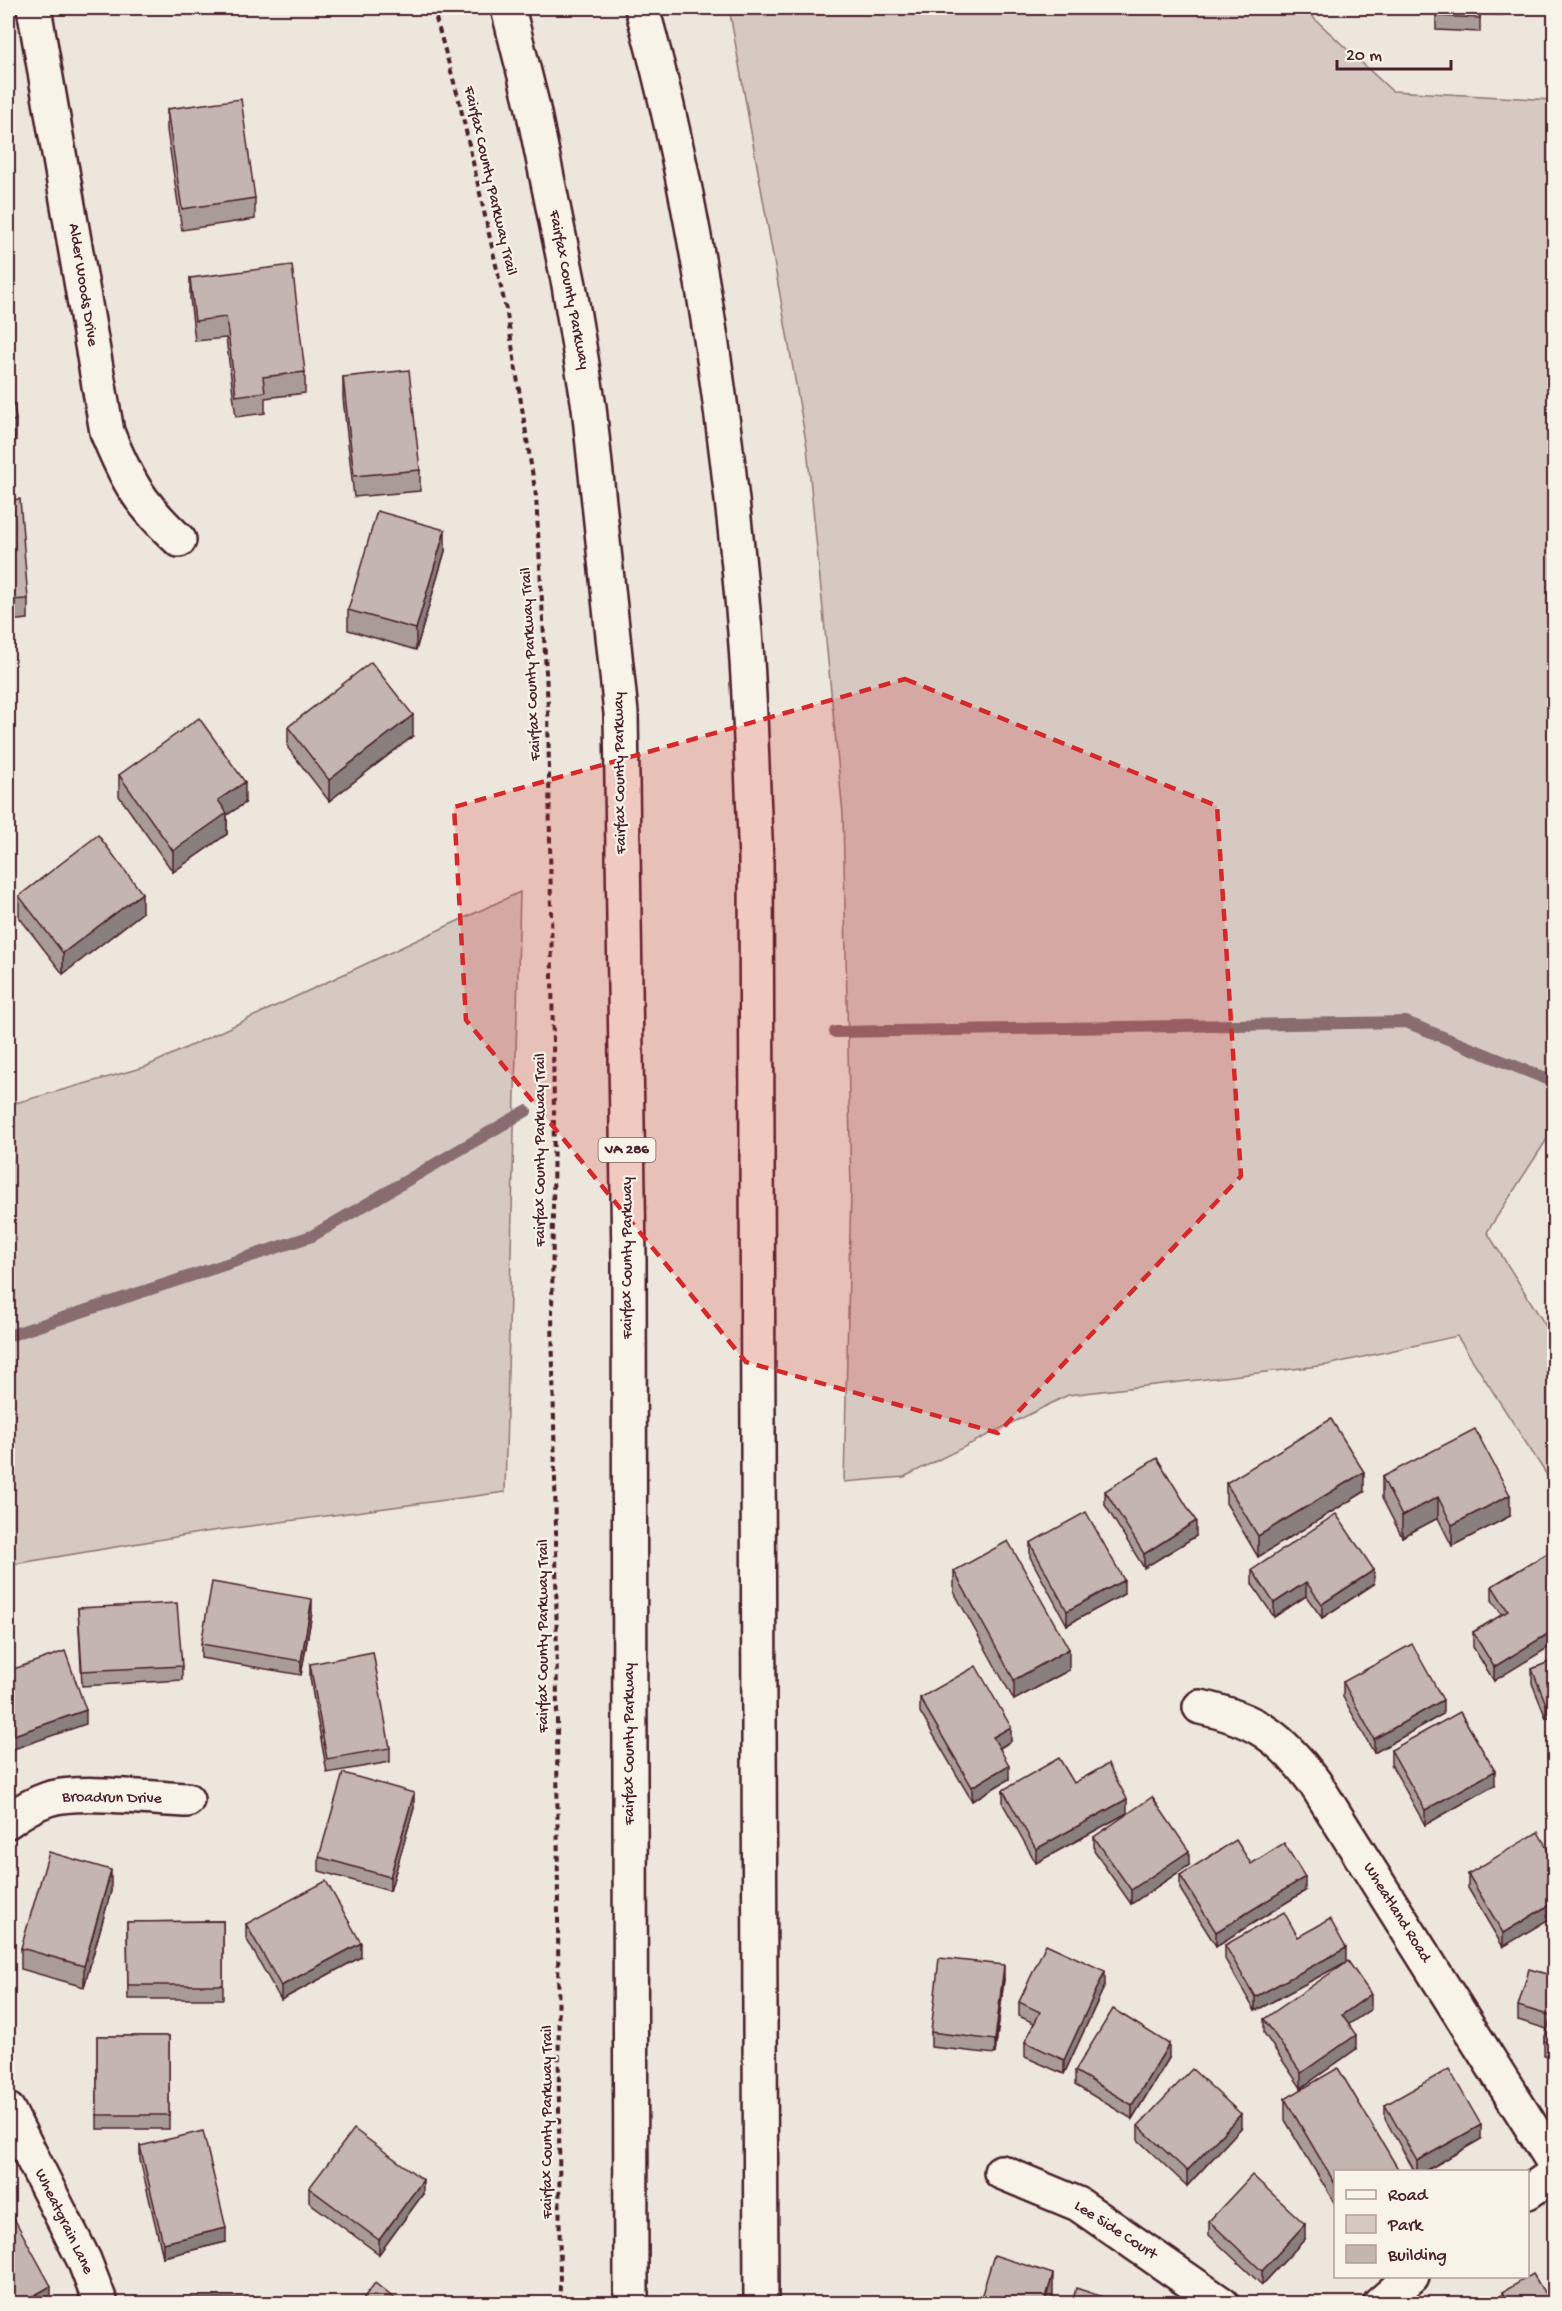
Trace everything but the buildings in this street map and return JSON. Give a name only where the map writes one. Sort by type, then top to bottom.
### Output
[{"type":"main road","name":"Alder Woods Drive","points":[[34,8],[107,432],[124,476],[151,515],[178,540]]},
{"type":"main road","name":"Fairfax County Parkway","points":[[508,8],[539,138],[569,285],[589,407],[621,713],[629,1285],[631,2304]]},
{"type":"main road","points":[[642,8],[672,134],[706,299],[729,466],[745,634],[756,858],[761,2304]]},
{"type":"main road","name":"Wheatland Road","points":[[1200,1707],[1227,1713],[1263,1729],[1293,1753],[1315,1783],[1554,2163]]},
{"type":"main road","name":"Broadrun Drive","points":[[8,1821],[41,1802],[71,1795],[187,1800]]},
{"type":"main road","name":"Wheatgrain Lane","points":[[8,2110],[84,2260],[101,2304]]},
{"type":"main road","name":"Lee Side Court","points":[[1001,2172],[1078,2204],[1222,2304]]},
{"type":"main road","points":[[1529,2191],[1554,2174]]},
{"type":"main road","points":[[1380,2304],[1411,2278]]},
{"type":"path","name":"Fairfax County Parkway Trail","points":[[434,8],[459,100],[507,314],[536,496],[548,708],[554,1110],[552,1315],[556,1544],[560,2304]]},
{"type":"highlighted area","points":[[905,679],[1217,806],[1241,1176],[998,1433],[746,1362],[466,1020],[454,807]]},
{"type":"green space","points":[[729,8],[1303,8],[1392,91],[1554,100],[1554,1132],[1551,1133],[1487,1232],[1554,1339],[1554,1486],[1457,1336],[1327,1365],[1068,1395],[904,1477],[844,1482],[851,1190],[843,814],[807,447]]},
{"type":"green space","points":[[520,892],[505,1492],[205,1532],[8,1565],[8,1105],[145,1067]]},
{"type":"waterway","points":[[835,1032],[1406,1022],[1554,1082]]},
{"type":"waterway","points":[[8,1336],[312,1236],[526,1111]]}]
